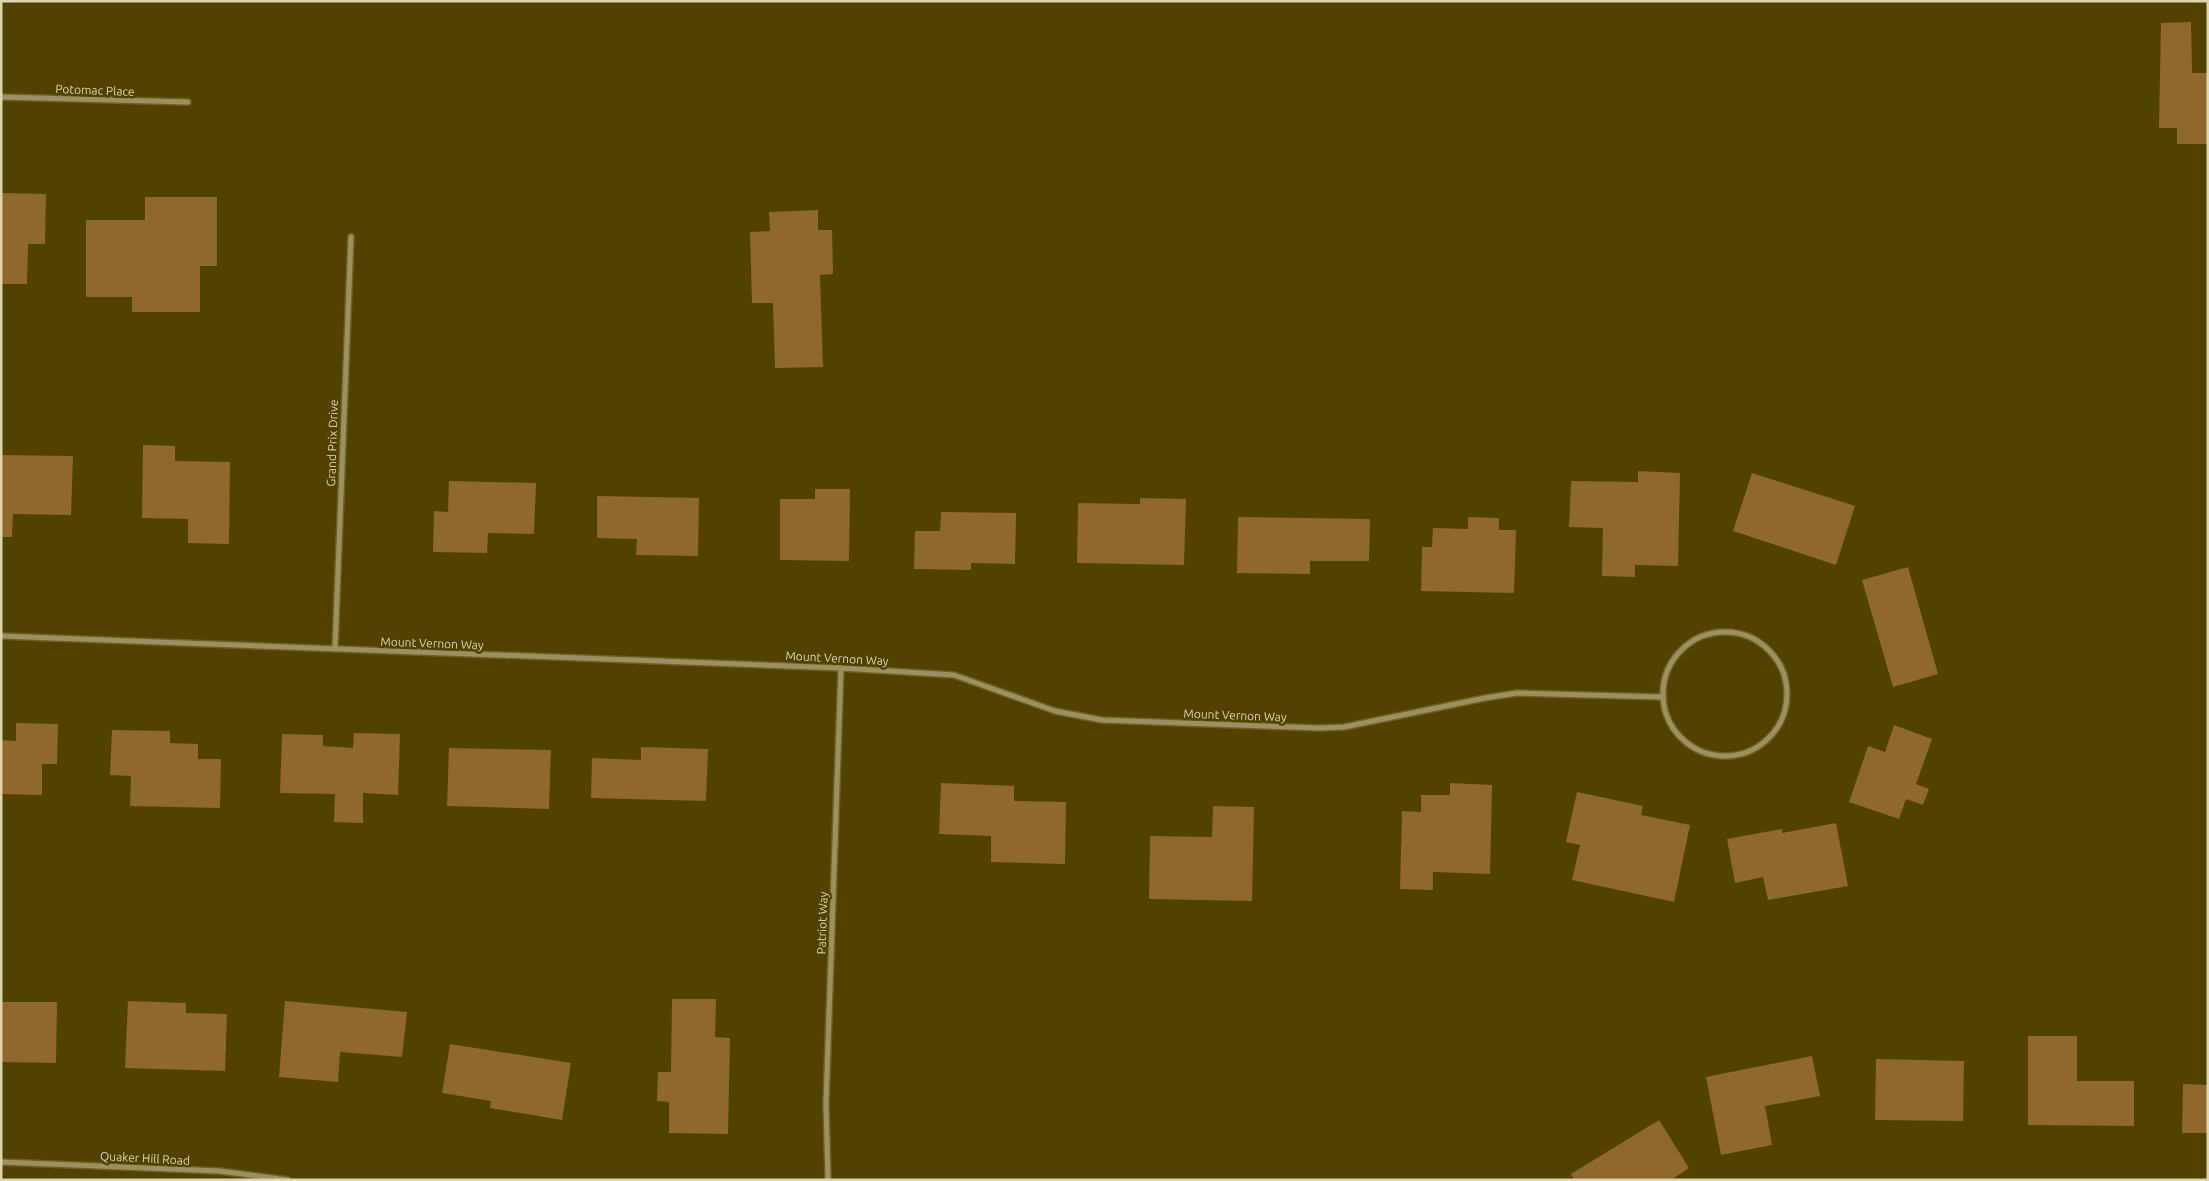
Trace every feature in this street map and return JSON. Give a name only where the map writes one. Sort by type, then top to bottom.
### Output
[{"type":"street","name":"Potomac Place","points":[[1,97],[188,102]]},
{"type":"street","name":"Grand Prix Drive","points":[[335,649],[351,237]]},
{"type":"street","points":[[1733,631],[1754,638],[1772,651],[1784,670],[1789,691],[1786,711],[1778,728],[1765,743],[1748,753],[1728,756],[1709,755],[1691,746],[1676,733],[1666,716],[1662,697],[1665,675],[1675,656],[1691,641],[1711,633],[1733,631]]},
{"type":"street","name":"Mount Vernon Way","points":[[1,636],[841,668],[954,676],[1055,711],[1102,720],[1344,727],[1518,693],[1662,697]]},
{"type":"street","name":"Patriot Way","points":[[828,1180],[826,1104],[841,668]]},
{"type":"street","name":"Quaker Hill Road","points":[[1,1162],[219,1171],[288,1180]]},
{"type":"building","points":[[2191,22],[2192,73],[2208,73],[2208,144],[2177,144],[2177,128],[2159,128],[2161,23]]},
{"type":"building","points":[[1,193],[46,194],[45,244],[28,244],[27,284],[1,284]]},
{"type":"building","points":[[145,197],[217,197],[217,266],[200,266],[200,312],[132,312],[132,297],[86,297],[86,220],[145,220]]},
{"type":"building","points":[[818,210],[818,230],[832,230],[833,274],[820,275],[823,367],[775,368],[773,303],[752,303],[750,232],[770,231],[769,212]]},
{"type":"building","points":[[143,445],[175,446],[175,461],[230,462],[229,544],[188,543],[188,519],[142,518]]},
{"type":"building","points":[[1,455],[73,456],[71,515],[13,514],[12,537],[1,537]]},
{"type":"building","points":[[1638,471],[1680,473],[1678,566],[1635,565],[1635,577],[1602,576],[1603,528],[1569,527],[1571,481],[1638,482]]},
{"type":"building","points":[[1752,473],[1855,506],[1836,565],[1733,531]]},
{"type":"building","points":[[449,481],[536,483],[534,534],[488,533],[487,553],[433,552],[434,511],[448,512]]},
{"type":"building","points":[[815,489],[850,489],[849,561],[780,560],[780,499],[815,499]]},
{"type":"building","points":[[597,496],[699,498],[698,556],[636,555],[637,539],[597,538]]},
{"type":"building","points":[[1140,498],[1186,499],[1184,565],[1077,563],[1078,503],[1140,504]]},
{"type":"building","points":[[941,512],[1016,513],[1015,564],[971,563],[971,570],[914,569],[915,531],[940,531]]},
{"type":"building","points":[[1238,517],[1370,519],[1369,561],[1310,561],[1310,574],[1237,573]]},
{"type":"building","points":[[1468,517],[1499,518],[1499,530],[1516,530],[1514,593],[1421,591],[1422,547],[1432,547],[1433,528],[1468,529]]},
{"type":"building","points":[[1908,567],[1938,674],[1893,687],[1862,580]]},
{"type":"building","points":[[16,723],[58,724],[57,764],[42,764],[42,795],[1,794],[1,740],[16,741]]},
{"type":"building","points":[[1894,725],[1932,739],[1916,784],[1929,789],[1923,805],[1906,799],[1899,819],[1849,802],[1868,746],[1885,752]]},
{"type":"building","points":[[112,730],[170,731],[170,743],[198,744],[198,759],[221,759],[220,808],[130,806],[131,776],[110,775]]},
{"type":"building","points":[[354,733],[400,734],[398,795],[363,793],[363,823],[334,822],[335,794],[280,793],[282,734],[323,735],[323,746],[353,748]]},
{"type":"building","points":[[641,747],[708,749],[706,801],[591,798],[592,758],[641,760]]},
{"type":"building","points":[[449,748],[551,750],[549,809],[447,806]]},
{"type":"building","points":[[941,783],[1014,786],[1014,801],[1066,802],[1065,864],[991,862],[991,836],[939,834]]},
{"type":"building","points":[[1450,783],[1492,785],[1490,874],[1433,872],[1433,890],[1400,889],[1402,811],[1421,812],[1421,795],[1450,795]]},
{"type":"building","points":[[1577,792],[1643,806],[1641,815],[1690,825],[1674,902],[1572,880],[1580,845],[1566,842]]},
{"type":"building","points":[[1213,806],[1254,807],[1252,901],[1149,899],[1150,836],[1212,837]]},
{"type":"building","points":[[1836,823],[1848,886],[1768,900],[1763,877],[1735,883],[1727,839],[1782,829],[1782,833]]},
{"type":"building","points":[[672,999],[716,999],[715,1037],[730,1038],[728,1134],[669,1133],[669,1102],[657,1101],[658,1072],[671,1072]]},
{"type":"building","points":[[128,1001],[186,1003],[186,1013],[227,1014],[225,1071],[125,1068]]},
{"type":"building","points":[[285,1001],[407,1012],[402,1057],[340,1052],[338,1082],[279,1077]]},
{"type":"building","points":[[1,1002],[57,1002],[56,1063],[1,1062]]},
{"type":"building","points":[[2028,1036],[2077,1036],[2077,1081],[2134,1081],[2134,1126],[2028,1125]]},
{"type":"building","points":[[450,1044],[571,1063],[562,1120],[490,1108],[491,1101],[442,1093]]},
{"type":"building","points":[[1812,1056],[1820,1096],[1765,1106],[1772,1145],[1721,1155],[1706,1077]]},
{"type":"building","points":[[1876,1059],[1964,1061],[1963,1121],[1875,1120]]},
{"type":"building","points":[[2183,1084],[2208,1085],[2208,1133],[2182,1133]]},
{"type":"building","points":[[1659,1120],[1689,1168],[1671,1180],[1574,1180],[1571,1174]]}]
